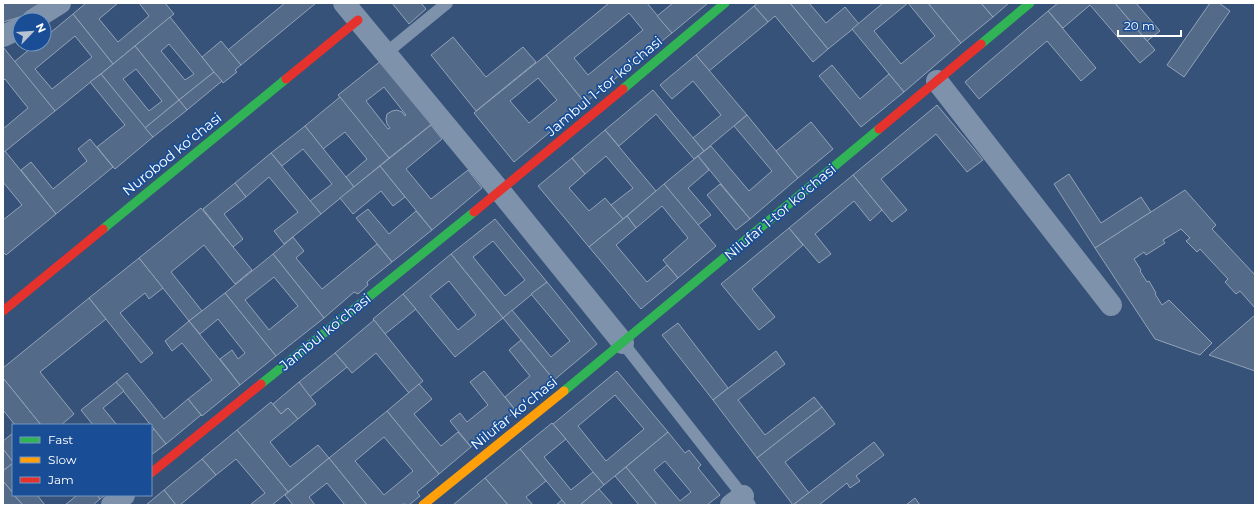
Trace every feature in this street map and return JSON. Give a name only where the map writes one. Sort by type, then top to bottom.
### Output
[{"type":"street","points":[[45,12],[60,3]]},
{"type":"street","points":[[344,3],[500,191],[623,343]]},
{"type":"street","name":"Jambul 1-tor koʻchasi","points":[[500,191],[725,3]]},
{"type":"street","name":"Nilufar 1-tor koʻchasi","points":[[623,343],[1030,3]]},
{"type":"street","name":"Nurobod koʻchasi","points":[[3,311],[358,20]]},
{"type":"street","points":[[937,81],[1111,305]]},
{"type":"street","name":"Jambul koʻchasi","points":[[152,472],[500,191]]},
{"type":"street","name":"Nilufar koʻchasi","points":[[423,505],[623,343]]},
{"type":"street","points":[[112,505],[123,496]]},
{"type":"lane","points":[[386,53],[447,3]]},
{"type":"lane","points":[[623,343],[741,502]]},
{"type":"building","points":[[3,3],[41,3],[34,12],[12,12],[12,19],[3,22]]},
{"type":"building","points":[[86,3],[118,3],[99,19],[118,42],[149,16],[139,3],[165,3],[174,14],[113,64],[73,14]]},
{"type":"building","points":[[285,3],[316,3],[241,65],[228,50]]},
{"type":"building","points":[[392,3],[421,3],[426,9],[409,24]]},
{"type":"building","points":[[609,3],[647,3],[672,33],[585,103],[546,55]],"holes":[[[629,13],[643,30],[588,75],[574,58]]]},
{"type":"building","points":[[673,3],[708,3],[672,33],[657,16]]},
{"type":"building","points":[[758,3],[790,3],[828,49],[813,62],[775,16],[768,22],[754,6]]},
{"type":"building","points":[[790,3],[809,3],[826,23],[845,7],[859,24],[828,49]]},
{"type":"building","points":[[883,3],[908,3],[928,3],[961,43],[904,92],[852,29]],"holes":[[[908,3],[935,36],[901,64],[874,31]]]},
{"type":"building","points":[[928,3],[981,3],[993,17],[961,43]]},
{"type":"building","points":[[981,3],[1009,3],[993,17]]},
{"type":"building","points":[[1058,3],[1115,3],[1155,50],[1140,63],[1090,5],[1063,28],[1048,11]]},
{"type":"building","points":[[1115,3],[1136,3],[1160,31],[1147,41]]},
{"type":"building","points":[[1210,3],[1219,3],[1230,11],[1184,77],[1167,65]]},
{"type":"building","points":[[754,6],[768,22],[709,71],[696,55]]},
{"type":"building","points":[[1048,11],[1096,68],[1081,81],[1047,41],[979,99],[965,82]]},
{"type":"building","points":[[73,14],[113,64],[55,111],[14,62],[26,52],[52,52],[52,31]],"holes":[[[75,36],[92,57],[52,89],[35,69]]]},
{"type":"building","points":[[170,17],[214,72],[179,100],[135,46]],"holes":[[[169,44],[194,74],[185,80],[161,51]]]},
{"type":"building","points":[[453,37],[486,77],[523,47],[536,62],[476,111],[431,55]]},
{"type":"building","points":[[221,41],[241,65],[235,70],[237,72],[223,83],[202,57]]},
{"type":"building","points":[[135,46],[179,100],[145,128],[101,74]],"holes":[[[136,69],[162,101],[149,111],[123,79]]]},
{"type":"building","points":[[3,47],[55,111],[3,153],[3,129],[28,108],[5,79],[3,81]]},
{"type":"building","points":[[546,55],[585,103],[514,162],[474,113]],"holes":[[[538,78],[557,100],[529,123],[510,101]]]},
{"type":"building","points":[[696,55],[747,115],[704,151],[693,138],[721,115],[693,81],[672,99],[660,85]]},
{"type":"building","points":[[382,60],[433,123],[389,158],[338,95]],"holes":[[[384,87],[406,115],[405,116],[402,112],[397,110],[387,114],[387,124],[390,128],[388,129],[366,101]]]},
{"type":"building","points":[[832,65],[860,99],[889,74],[904,92],[861,127],[819,76]]},
{"type":"building","points":[[214,72],[222,81],[187,110],[179,100]]},
{"type":"building","points":[[101,74],[153,137],[115,169],[97,147],[125,125],[90,82]]},
{"type":"building","points":[[653,90],[704,151],[694,159],[656,114],[619,146],[605,130]]},
{"type":"building","points":[[340,97],[389,158],[354,187],[346,177],[367,159],[345,132],[323,149],[305,126]]},
{"type":"building","points":[[179,100],[187,110],[153,137],[145,128]]},
{"type":"building","points":[[937,105],[983,160],[967,172],[936,134],[881,179],[907,210],[892,222],[853,175]]},
{"type":"building","points":[[747,115],[798,178],[750,219],[698,156],[711,146],[749,191],[772,171],[734,126]]},
{"type":"building","points":[[811,122],[833,149],[798,178],[776,151]]},
{"type":"building","points":[[431,125],[442,139],[406,169],[431,199],[468,170],[482,188],[432,230],[380,166]]},
{"type":"building","points":[[305,126],[354,187],[321,214],[310,201],[332,184],[303,149],[282,166],[271,153]]},
{"type":"building","points":[[605,130],[656,191],[623,219],[611,205],[633,188],[606,156],[585,174],[572,158]]},
{"type":"building","points":[[90,139],[113,167],[56,214],[21,170],[31,162],[53,189],[87,161],[78,149]]},
{"type":"building","points":[[5,151],[56,214],[6,255],[3,252],[3,220],[22,205],[3,182],[3,153]]},
{"type":"building","points":[[271,153],[321,214],[284,244],[274,231],[298,212],[269,177],[246,197],[235,183]]},
{"type":"building","points":[[698,156],[709,170],[688,188],[711,215],[698,225],[664,184]]},
{"type":"building","points":[[572,158],[585,174],[569,188],[589,211],[605,198],[623,219],[589,247],[538,186]]},
{"type":"building","points":[[380,166],[405,197],[393,206],[381,191],[353,214],[340,198]]},
{"type":"building","points":[[1069,174],[1101,223],[1141,197],[1151,212],[1095,248],[1054,184]]},
{"type":"building","points":[[853,175],[882,210],[870,221],[854,201],[815,234],[831,254],[819,263],[789,228]]},
{"type":"building","points":[[235,183],[246,197],[224,214],[243,239],[233,247],[203,209]]},
{"type":"building","points":[[664,184],[716,246],[678,278],[663,260],[688,238],[662,206],[636,228],[627,216]]},
{"type":"building","points":[[720,184],[750,219],[736,230],[707,195]]},
{"type":"building","points":[[1185,190],[1216,225],[1212,229],[1255,275],[1255,308],[1240,291],[1236,294],[1225,282],[1228,279],[1200,249],[1197,252],[1186,241],[1190,238],[1181,229],[1163,240],[1165,243],[1146,255],[1144,252],[1134,259],[1147,282],[1149,281],[1162,305],[1169,300],[1212,343],[1200,355],[1155,339],[1095,248]]},
{"type":"building","points":[[201,208],[252,270],[235,284],[204,245],[171,272],[202,311],[189,321],[139,258]]},
{"type":"building","points":[[368,209],[389,234],[416,211],[432,230],[392,262],[356,218]]},
{"type":"building","points":[[627,216],[636,228],[616,245],[647,282],[667,265],[678,278],[641,309],[589,247]]},
{"type":"building","points":[[495,219],[547,282],[503,318],[451,254]],"holes":[[[493,241],[525,280],[505,296],[473,257]]]},
{"type":"building","points":[[789,228],[803,245],[752,289],[775,317],[759,330],[721,284]]},
{"type":"building","points":[[293,237],[304,251],[296,258],[322,289],[377,244],[392,262],[367,282],[368,285],[358,294],[354,292],[324,318],[273,254]]},
{"type":"building","points":[[273,254],[324,318],[276,356],[225,293]],"holes":[[[274,277],[298,306],[269,330],[245,300]]]},
{"type":"building","points":[[451,254],[503,318],[455,357],[403,294]],"holes":[[[449,281],[476,315],[458,330],[430,296]]]},
{"type":"building","points":[[139,258],[163,288],[149,299],[145,293],[120,313],[153,353],[141,363],[89,298]]},
{"type":"building","points":[[547,282],[597,344],[554,380],[503,318],[512,310],[551,357],[570,341],[531,294]]},
{"type":"building","points":[[225,293],[276,356],[240,385],[220,359],[232,350],[238,359],[245,353],[218,319],[200,334],[189,321]]},
{"type":"building","points":[[403,294],[416,309],[385,334],[373,319]]},
{"type":"building","points":[[89,298],[106,319],[40,372],[74,414],[62,424],[40,424],[3,378],[3,368]]},
{"type":"building","points":[[1255,315],[1255,371],[1209,355]]},
{"type":"building","points":[[374,320],[423,381],[409,393],[376,353],[352,373],[335,353]]},
{"type":"building","points":[[189,321],[240,385],[202,416],[188,399],[212,380],[182,343],[172,351],[165,341]]},
{"type":"building","points":[[678,323],[728,388],[713,400],[662,335]]},
{"type":"building","points":[[521,340],[554,380],[516,411],[505,397],[530,376],[509,350]]},
{"type":"building","points":[[776,351],[785,364],[738,400],[765,435],[814,397],[822,407],[757,458],[713,400]]},
{"type":"building","points":[[335,353],[347,367],[310,397],[299,382]]},
{"type":"building","points":[[484,371],[516,411],[471,447],[450,421],[460,413],[467,422],[488,405],[470,382]]},
{"type":"building","points":[[617,371],[668,432],[604,485],[553,424]],"holes":[[[615,395],[644,429],[606,461],[578,426]]]},
{"type":"building","points":[[127,373],[164,419],[188,399],[201,415],[166,444],[152,427],[152,424],[150,424],[116,382]]},
{"type":"building","points":[[3,378],[40,424],[14,424],[3,410]]},
{"type":"building","points":[[116,382],[124,391],[103,408],[116,424],[92,424],[81,410]]},
{"type":"building","points":[[299,382],[316,404],[298,419],[288,408],[281,414],[273,404]]},
{"type":"building","points":[[419,384],[432,399],[414,414],[441,446],[458,432],[471,447],[439,474],[387,411]]},
{"type":"building","points":[[271,402],[281,414],[288,408],[298,419],[270,442],[290,467],[318,445],[329,458],[288,492],[237,430]]},
{"type":"building","points":[[822,407],[835,424],[785,462],[809,493],[793,505],[757,458]]},
{"type":"building","points":[[387,411],[439,474],[417,492],[420,496],[409,505],[367,505],[329,458]],"holes":[[[384,437],[413,471],[384,495],[355,461]]]},
{"type":"building","points":[[552,423],[566,439],[544,457],[571,490],[593,472],[604,485],[580,505],[566,505],[520,449]]},
{"type":"building","points":[[154,429],[166,444],[152,454],[152,431]]},
{"type":"building","points":[[237,430],[288,492],[272,505],[250,505],[265,493],[236,459],[216,475],[202,459]]},
{"type":"building","points":[[668,432],[685,453],[689,450],[701,465],[698,468],[720,495],[707,505],[657,505],[626,467]],"holes":[[[665,461],[691,492],[680,501],[654,470]]]},
{"type":"building","points":[[12,434],[12,461],[3,449],[3,441]]},
{"type":"building","points":[[874,442],[884,455],[856,476],[860,481],[850,488],[847,483],[819,505],[793,505]]},
{"type":"building","points":[[3,449],[12,461],[12,464],[3,471]]},
{"type":"building","points":[[520,449],[546,481],[526,497],[533,505],[508,505],[485,478]]},
{"type":"building","points":[[329,458],[367,505],[345,505],[327,483],[309,497],[315,505],[293,505],[285,495]]},
{"type":"building","points":[[202,459],[216,475],[180,505],[176,505],[164,490]]},
{"type":"building","points":[[12,464],[12,492],[3,481],[3,471]]},
{"type":"building","points":[[626,467],[657,505],[639,505],[615,476]]},
{"type":"building","points":[[485,478],[508,505],[453,505]]},
{"type":"building","points":[[3,481],[12,492],[12,496],[15,496],[23,505],[3,505]]},
{"type":"building","points":[[599,489],[613,505],[580,505]]},
{"type":"building","points":[[164,490],[176,505],[146,505]]},
{"type":"building","points":[[15,496],[38,496],[45,505],[23,505]]},
{"type":"building","points":[[76,496],[98,496],[100,499],[93,505],[65,505]]},
{"type":"building","points":[[915,498],[920,505],[906,505]]},
{"type":"building","points":[[562,500],[566,505],[556,505]]},
{"type":"traffic: fast","points":[[623,89],[725,3]]},
{"type":"traffic: fast","points":[[981,44],[1030,3]]},
{"type":"traffic: fast","points":[[103,229],[286,79]]},
{"type":"traffic: fast","points":[[564,391],[879,129]]},
{"type":"traffic: fast","points":[[261,384],[474,212]]},
{"type":"traffic: slow","points":[[423,505],[564,391]]},
{"type":"traffic: jam","points":[[286,79],[358,20]]},
{"type":"traffic: jam","points":[[879,129],[981,44]]},
{"type":"traffic: jam","points":[[474,212],[623,89]]},
{"type":"traffic: jam","points":[[3,311],[103,229]]},
{"type":"traffic: jam","points":[[152,472],[261,384]]}]
